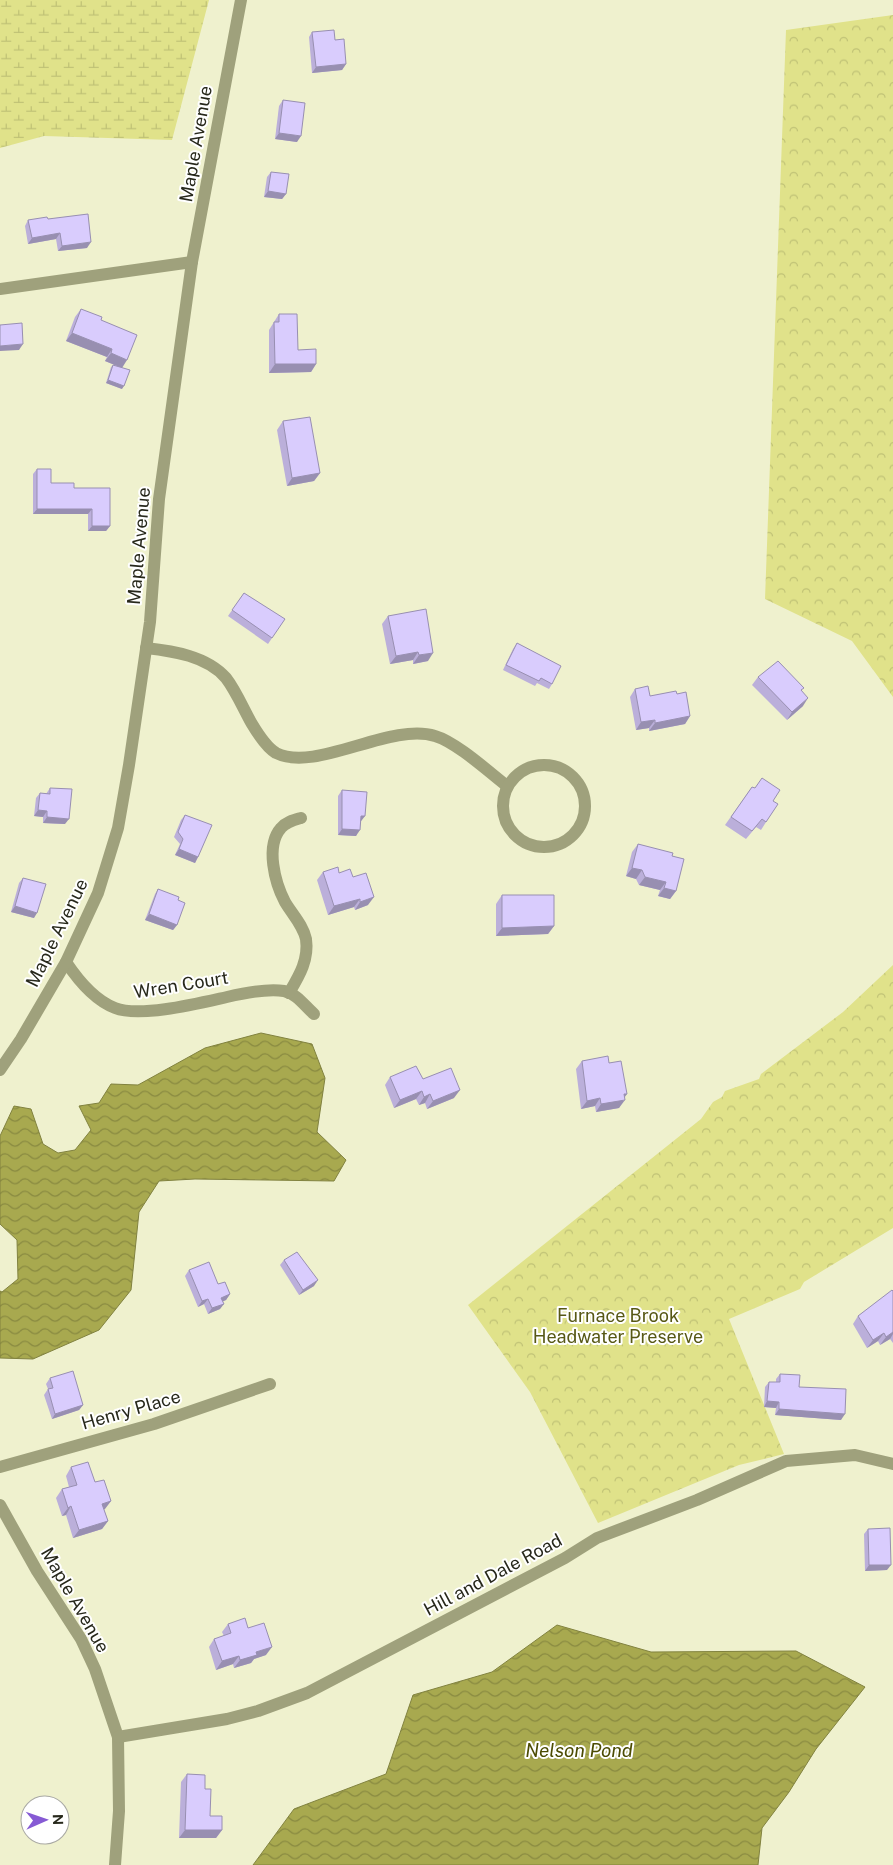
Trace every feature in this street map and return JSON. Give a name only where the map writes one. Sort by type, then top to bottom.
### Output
[{"type":"street","name":"Maple Avenue","points":[[0,1070],[22,1040],[66,962],[98,892],[118,828],[146,648],[159,499],[192,262],[241,0]]},
{"type":"street","points":[[0,289],[192,262]]},
{"type":"street","points":[[146,648],[171,650],[196,658],[226,678],[255,730],[276,753],[291,757],[309,756],[346,750],[407,733],[422,733],[438,737],[451,744],[507,786]]},
{"type":"street","points":[[543,764],[560,768],[571,774],[582,791],[585,806],[582,822],[567,841],[554,846],[540,847],[527,844],[515,836],[507,826],[502,812],[502,799],[507,786],[525,768],[543,764]]},
{"type":"street","points":[[301,818],[288,822],[281,828],[276,836],[273,853],[278,884],[306,939],[305,958],[300,974],[289,993],[314,1014]]},
{"type":"street","name":"Wren Court","points":[[66,962],[78,980],[92,994],[114,1008],[125,1011],[140,1012],[244,993],[283,991],[289,993]]},
{"type":"street","name":"Henry Place","points":[[0,1467],[154,1424],[270,1384]]},
{"type":"street","name":"Hill and Dale Road","points":[[118,1737],[227,1719],[258,1711],[307,1693],[565,1558],[597,1538],[696,1500],[786,1461],[855,1455],[889,1462]]},
{"type":"street","name":"Maple Avenue","points":[[0,1505],[37,1571],[81,1639],[95,1669],[118,1737],[119,1811],[115,1865]]},
{"type":"green space","points":[[0,0],[209,0],[172,140],[44,136],[0,148]]},
{"type":"green space","points":[[893,15],[893,697],[852,641],[765,599],[786,30]]},
{"type":"green space","name":"Furnace Brook Headwater Preserve","points":[[893,965],[893,1228],[804,1282],[800,1289],[729,1319],[784,1454],[739,1465],[598,1523],[530,1392],[468,1305],[701,1119],[713,1102],[722,1097],[725,1091],[759,1079],[761,1074],[843,1012]]},
{"type":"water","points":[[261,1033],[312,1044],[325,1078],[317,1132],[346,1160],[334,1181],[195,1179],[159,1181],[139,1212],[131,1290],[99,1330],[33,1359],[0,1358],[0,1291],[2,1292],[18,1279],[17,1240],[0,1224],[0,1136],[14,1106],[31,1109],[43,1144],[58,1153],[75,1150],[91,1130],[79,1106],[99,1103],[111,1084],[138,1085],[205,1048]]},
{"type":"water","name":"Nelson Pond","points":[[557,1625],[651,1652],[796,1651],[865,1687],[816,1749],[789,1792],[762,1828],[758,1865],[253,1865],[294,1809],[386,1774],[413,1695],[492,1672]]},
{"type":"building","points":[[334,30],[335,40],[344,39],[346,64],[316,67],[312,32]]},
{"type":"building","points":[[283,100],[305,103],[301,136],[279,133]]},
{"type":"building","points":[[271,172],[289,174],[286,194],[268,191]]},
{"type":"building","points":[[88,214],[91,242],[62,246],[60,233],[32,238],[28,220]]},
{"type":"building","points":[[81,309],[102,317],[101,320],[137,335],[127,360],[111,353],[112,349],[72,333]]},
{"type":"building","points":[[279,314],[297,314],[298,350],[316,349],[316,364],[275,364],[274,322],[279,322]]},
{"type":"building","points":[[22,323],[23,344],[0,346],[0,325]]},
{"type":"building","points":[[113,365],[130,370],[124,386],[108,380]]},
{"type":"building","points":[[310,417],[320,473],[292,478],[283,421]]},
{"type":"building","points":[[37,469],[51,469],[51,483],[74,483],[74,488],[110,488],[110,526],[92,526],[92,509],[37,509]]},
{"type":"building","points":[[244,593],[285,619],[272,638],[232,610]]},
{"type":"building","points":[[426,609],[433,653],[419,655],[418,652],[396,656],[388,616]]},
{"type":"building","points":[[517,643],[561,666],[552,684],[541,678],[539,681],[506,665]]},
{"type":"building","points":[[778,661],[804,688],[801,690],[808,698],[792,712],[758,677]]},
{"type":"building","points":[[648,686],[650,696],[676,691],[677,694],[686,692],[690,716],[655,723],[655,720],[641,722],[635,689]]},
{"type":"building","points":[[762,778],[780,790],[773,801],[778,804],[766,822],[762,819],[752,831],[731,817],[752,787],[755,788]]},
{"type":"building","points":[[50,788],[72,789],[69,819],[47,817],[47,811],[38,810],[40,793],[50,794]]},
{"type":"building","points":[[342,790],[367,792],[365,816],[361,816],[360,830],[342,829]]},
{"type":"building","points":[[185,815],[212,825],[198,857],[179,849],[183,839],[178,832]]},
{"type":"building","points":[[638,844],[673,853],[672,856],[684,859],[676,891],[664,888],[666,882],[645,877],[642,870],[632,868]]},
{"type":"building","points":[[338,867],[339,873],[350,869],[353,877],[366,873],[374,897],[360,902],[360,899],[334,906],[323,872]]},
{"type":"building","points":[[23,878],[46,884],[37,913],[15,906]]},
{"type":"building","points":[[158,889],[179,897],[178,900],[185,903],[177,925],[149,914]]},
{"type":"building","points":[[502,895],[554,895],[554,926],[502,928]]},
{"type":"building","points":[[608,1056],[609,1063],[621,1061],[627,1094],[624,1094],[625,1100],[601,1104],[600,1098],[587,1101],[582,1061]]},
{"type":"building","points":[[416,1066],[423,1079],[451,1068],[460,1090],[433,1101],[430,1094],[424,1097],[422,1091],[400,1100],[390,1077]]},
{"type":"building","points":[[297,1252],[318,1280],[303,1290],[284,1260]]},
{"type":"building","points":[[209,1262],[218,1284],[225,1282],[230,1294],[221,1298],[224,1304],[212,1308],[208,1299],[202,1301],[189,1270]]},
{"type":"building","points":[[892,1290],[893,1332],[886,1337],[884,1333],[873,1340],[858,1316]]},
{"type":"building","points":[[73,1371],[83,1405],[55,1414],[48,1389],[53,1388],[50,1378]]},
{"type":"building","points":[[780,1374],[800,1375],[799,1387],[846,1389],[845,1414],[779,1409],[779,1402],[767,1401],[769,1382],[780,1382]]},
{"type":"building","points":[[88,1462],[95,1482],[104,1480],[111,1501],[102,1504],[108,1521],[79,1530],[71,1506],[68,1508],[62,1489],[77,1485],[71,1467]]},
{"type":"building","points":[[890,1528],[891,1565],[869,1565],[868,1529]]},
{"type":"building","points":[[245,1618],[248,1628],[264,1623],[272,1647],[256,1652],[257,1655],[240,1660],[239,1656],[222,1661],[214,1639],[231,1633],[228,1624]]},
{"type":"building","points":[[187,1774],[205,1775],[205,1789],[211,1789],[210,1816],[222,1816],[222,1830],[185,1830]]}]
